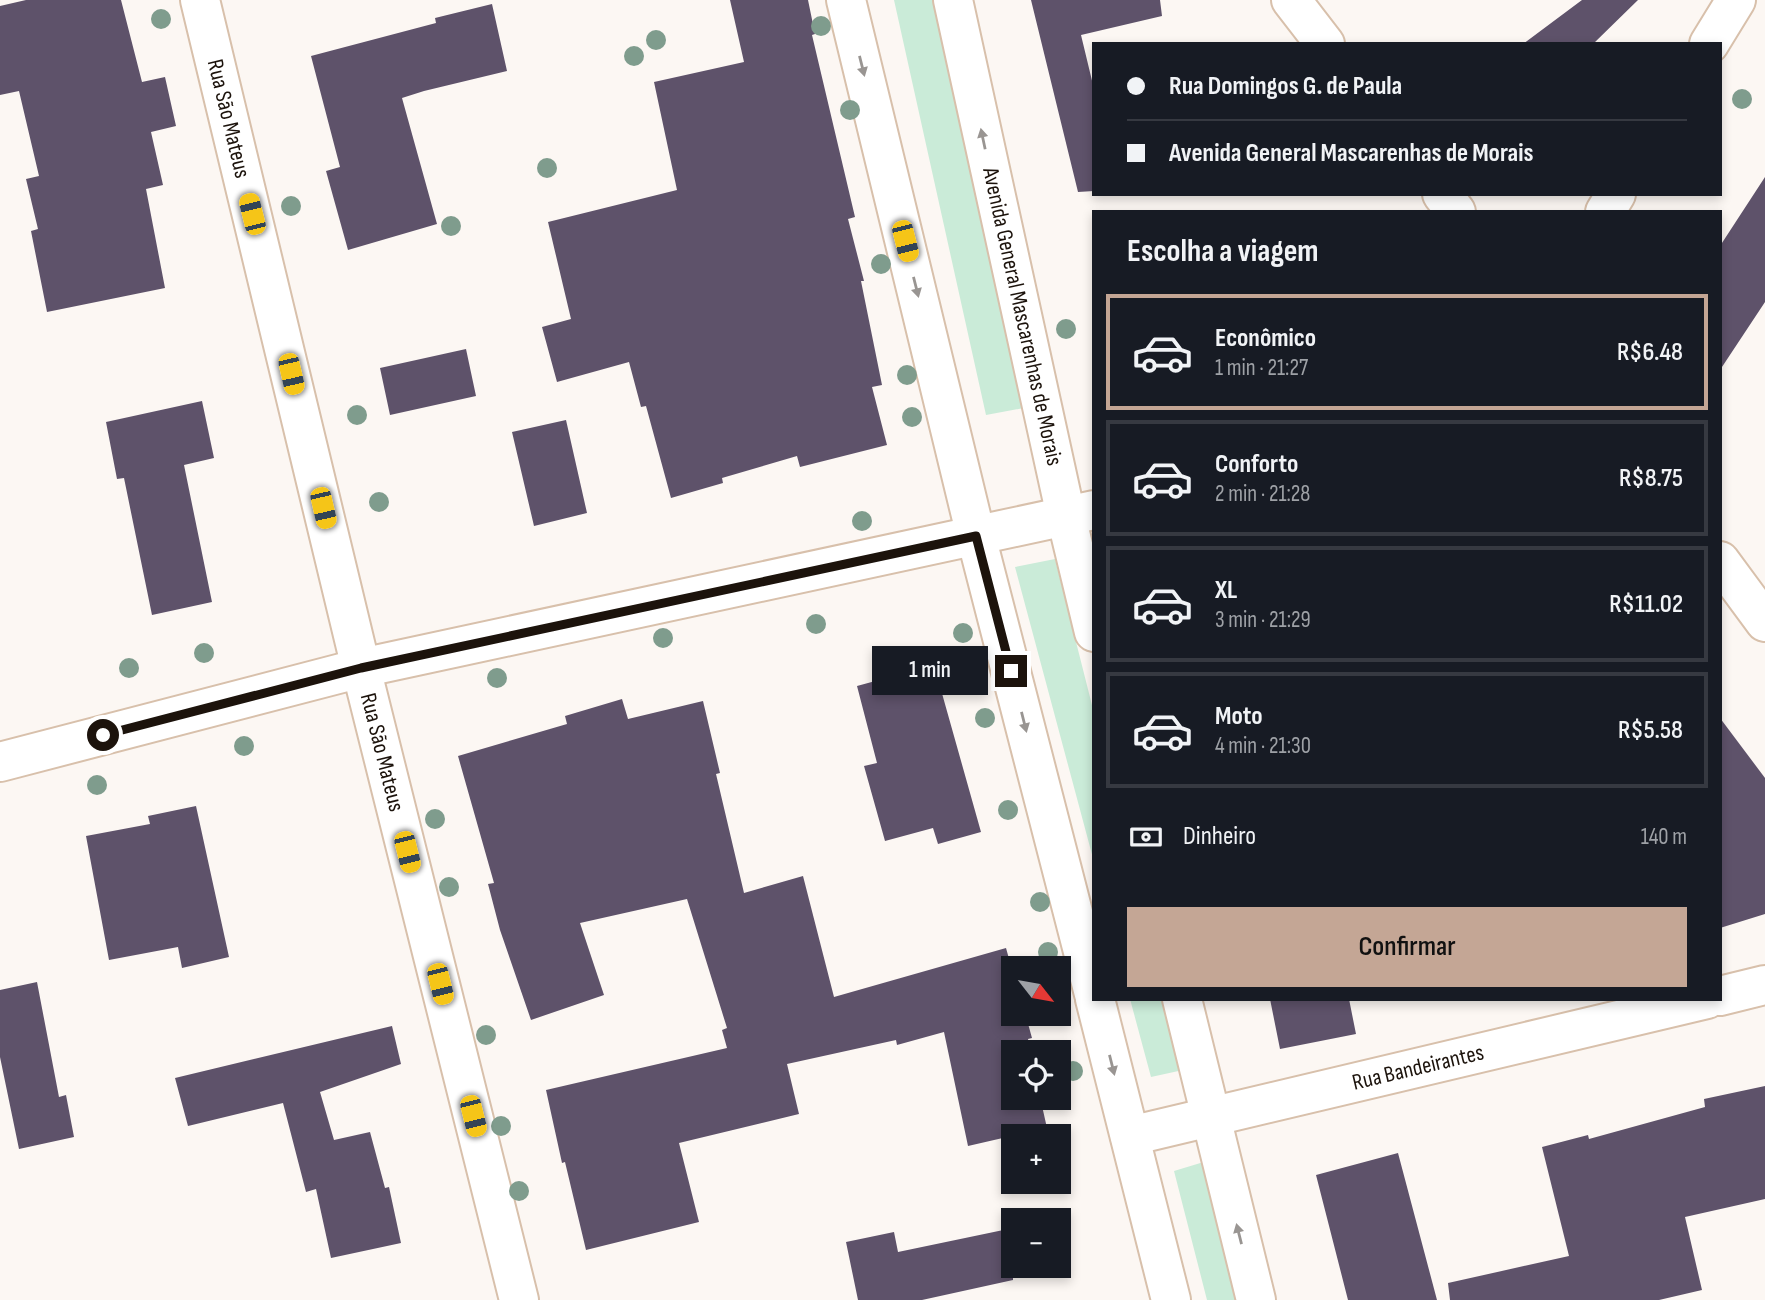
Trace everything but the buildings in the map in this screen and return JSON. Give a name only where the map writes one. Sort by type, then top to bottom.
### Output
[{"type":"street","name":"Rua São Mateus","points":[[201,0],[361,668],[519,1300]]},
{"type":"street","points":[[846,0],[976,536],[1092,986]]},
{"type":"street","name":"Avenida General Mascarenhas de Morais","points":[[953,0],[1080,513],[1092,615]]},
{"type":"street","points":[[1291,0],[1323,42]]},
{"type":"street","points":[[1710,42],[1736,0]]},
{"type":"street","points":[[1444,196],[1454,210]]},
{"type":"street","points":[[0,762],[361,668],[1080,513]]},
{"type":"street","points":[[1722,564],[1765,622]]},
{"type":"street","points":[[1722,996],[1765,985]]},
{"type":"street","points":[[1096,1001],[1171,1300]]},
{"type":"street","points":[[1182,1001],[1255,1300]]},
{"type":"street","name":"Rua Bandeirantes","points":[[1130,1136],[1699,1001]]},
{"type":"green space","points":[[894,0],[935,0],[1024,408],[986,415]]},
{"type":"green space","points":[[1055,559],[1092,705],[1092,855],[1015,567]]},
{"type":"green space","points":[[1131,1001],[1166,1001],[1183,1070],[1151,1077]]},
{"type":"green space","points":[[1207,1161],[1241,1300],[1207,1300],[1174,1171]]},
{"type":"route","points":[[103,735],[361,668],[976,536],[1011,671]]}]
